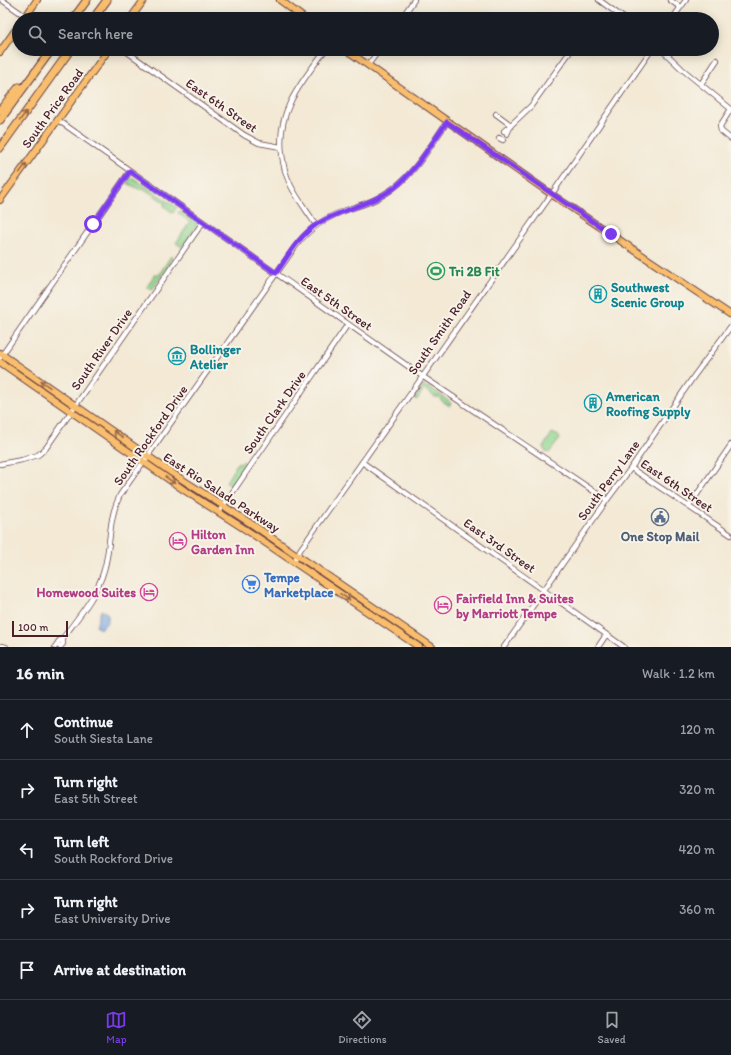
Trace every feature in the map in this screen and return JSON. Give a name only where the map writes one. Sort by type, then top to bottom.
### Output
[{"type":"highway","points":[[79,12],[87,0]]},
{"type":"highway","points":[[98,12],[107,0]]},
{"type":"highway","points":[[0,110],[47,56]]},
{"type":"highway","points":[[0,120],[47,56]]},
{"type":"highway","points":[[0,148],[66,56]]},
{"type":"main road","points":[[29,12],[37,0]]},
{"type":"main road","points":[[135,12],[144,0]]},
{"type":"main road","points":[[280,0],[296,12]]},
{"type":"main road","points":[[0,52],[12,35]]},
{"type":"main road","name":"South Price Road","points":[[0,200],[104,56]]},
{"type":"main road","points":[[355,56],[551,194],[731,315]]},
{"type":"main road","name":"East Rio Salado Parkway","points":[[1,355],[76,405],[190,485],[297,553],[432,647]]},
{"type":"main road","name":"East Rio Salado Parkway","points":[[0,362],[184,490],[419,647]]},
{"type":"street","points":[[2,0],[17,12]]},
{"type":"street","points":[[406,12],[414,0]]},
{"type":"street","points":[[599,0],[615,12]]},
{"type":"street","points":[[670,0],[680,7]]},
{"type":"street","points":[[677,12],[686,0]]},
{"type":"street","name":"East 6th Street","points":[[133,56],[244,135],[259,143],[280,146]]},
{"type":"street","points":[[316,225],[291,186],[285,171],[280,146],[285,111],[321,56]]},
{"type":"street","points":[[368,65],[375,56]]},
{"type":"street","points":[[504,135],[511,125],[531,106],[567,56]]},
{"type":"street","name":"South Smith Road","points":[[292,561],[647,56]]},
{"type":"street","points":[[668,56],[731,109],[720,126],[721,131],[731,139]]},
{"type":"street","points":[[701,84],[717,60]]},
{"type":"street","points":[[496,114],[511,125]]},
{"type":"street","name":"East 5th Street","points":[[58,120],[422,376],[607,500]]},
{"type":"street","name":"South Rockford Drive","points":[[55,647],[63,638],[98,586],[106,561],[110,527],[114,509],[124,489],[299,241],[316,225],[347,209],[383,196],[395,187],[418,163],[447,122]]},
{"type":"street","points":[[1,355],[130,171]]},
{"type":"street","name":"South River Drive","points":[[0,464],[22,460],[38,454],[46,448],[203,222]]},
{"type":"street","name":"South Clark Drive","points":[[219,512],[348,324]]},
{"type":"street","name":"South Perry Lane","points":[[504,647],[731,326]]},
{"type":"street","points":[[689,506],[731,445]]},
{"type":"street","name":"East 3rd Street","points":[[362,462],[624,647]]},
{"type":"street","name":"East 6th Street","points":[[631,468],[731,535]]},
{"type":"street","points":[[598,647],[606,634]]},
{"type":"street","name":"South Rockford Drive","points":[[60,647],[63,644],[63,638]]},
{"type":"green space","points":[[132,177],[177,207],[173,213],[164,206],[165,203],[143,188],[141,190],[127,183]]},
{"type":"green space","points":[[180,210],[197,221],[193,231],[182,247],[176,243],[190,222],[178,213]]},
{"type":"green space","points":[[171,256],[173,259],[152,290],[147,287],[155,274],[158,276]]},
{"type":"green space","points":[[423,386],[442,395],[451,403],[450,406],[439,397],[435,397],[424,389],[417,400],[414,398]]},
{"type":"green space","points":[[552,433],[559,436],[560,439],[549,453],[544,450],[544,446]]},
{"type":"green space","points":[[243,461],[247,465],[232,486],[226,482],[238,462],[241,463]]},
{"type":"water","points":[[101,610],[107,613],[108,621],[100,629],[96,626]]},
{"type":"place","name":"Tri 2B Fit","points":[[436,271]]},
{"type":"place","name":"Southwest Scenic Group","points":[[598,294]]},
{"type":"place","name":"Bollinger Atelier","points":[[177,356]]},
{"type":"place","name":"American Roofing Supply","points":[[593,403]]},
{"type":"place","name":"One Stop Mail","points":[[660,517]]},
{"type":"place","name":"Hilton Garden Inn","points":[[178,541]]},
{"type":"place","name":"Tempe Marketplace","points":[[251,584]]},
{"type":"place","name":"Homewood Suites","points":[[149,592]]},
{"type":"place","name":"Fairfield Inn & Suites by Marriott Tempe","points":[[443,605]]},
{"type":"route","points":[[93,224],[130,171],[276,273],[299,241],[316,225],[347,209],[383,196],[395,187],[418,163],[447,122],[611,234]]}]
